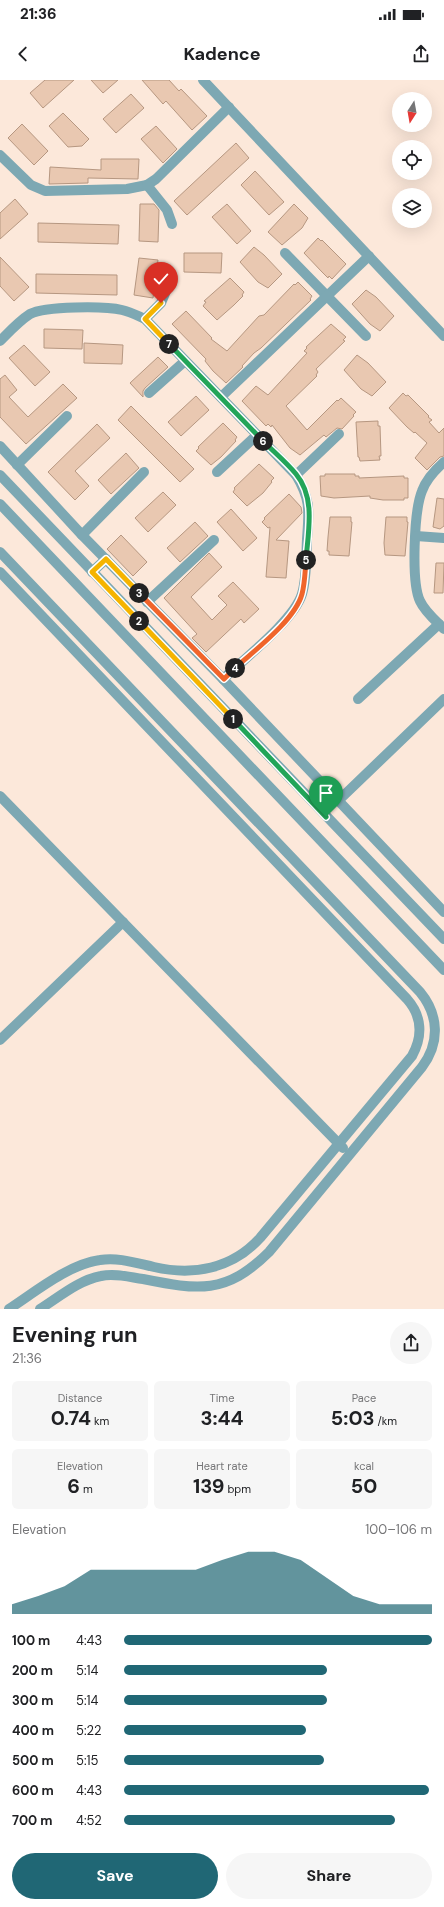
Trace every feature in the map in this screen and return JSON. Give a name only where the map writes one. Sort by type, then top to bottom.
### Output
[{"type":"street","points":[[203,80],[444,336]]},
{"type":"street","points":[[0,155],[4,166],[32,185],[45,191],[137,188],[147,185],[156,179],[229,107]]},
{"type":"street","points":[[147,185],[167,210],[172,224]]},
{"type":"street","points":[[285,253],[366,336]]},
{"type":"street","points":[[221,398],[369,256]]},
{"type":"street","points":[[145,319],[164,299],[168,286]]},
{"type":"street","points":[[0,341],[30,314],[52,309],[122,310],[145,319],[296,475],[304,488],[309,507],[302,594],[290,617],[224,679]]},
{"type":"street","points":[[149,393],[185,361]]},
{"type":"street","points":[[17,464],[66,416]]},
{"type":"street","points":[[296,475],[339,434]]},
{"type":"street","points":[[217,472],[256,435]]},
{"type":"street","points":[[0,446],[82,535],[224,679],[444,912]]},
{"type":"street","points":[[358,699],[442,626],[423,606],[417,593],[416,514],[422,490],[429,479],[444,462]]},
{"type":"street","points":[[82,535],[144,472]]},
{"type":"street","points":[[0,475],[444,939]]},
{"type":"street","points":[[0,504],[444,970]]},
{"type":"street","points":[[416,536],[444,538]]},
{"type":"street","points":[[147,602],[214,540]]},
{"type":"street","points":[[0,552],[185,744],[420,992],[428,1004],[434,1018],[434,1040],[430,1054],[422,1067],[269,1252],[249,1270],[240,1276],[218,1285],[195,1288],[126,1276],[101,1276],[85,1281],[40,1309]]},
{"type":"street","points":[[92,572],[106,559]]},
{"type":"street","points":[[0,572],[407,999],[416,1011],[420,1026],[418,1042],[412,1056],[260,1238],[238,1258],[218,1266],[187,1271],[156,1267],[120,1259],[100,1260],[81,1265],[66,1273],[9,1309]]},
{"type":"street","points":[[338,801],[444,699]]},
{"type":"street","points":[[174,754],[185,744]]},
{"type":"street","points":[[0,796],[349,1154]]},
{"type":"street","points":[[0,1040],[123,922]]},
{"type":"street","points":[[377,967],[386,957]]},
{"type":"building","points":[[45,80],[74,80],[43,108],[30,93]]},
{"type":"building","points":[[91,80],[118,80],[103,93]]},
{"type":"building","points":[[142,80],[169,80],[179,91],[181,89],[207,116],[192,130],[166,101],[163,104]]},
{"type":"building","points":[[131,94],[144,108],[116,133],[103,119]]},
{"type":"building","points":[[63,113],[89,139],[82,146],[68,147],[49,126]]},
{"type":"building","points":[[22,124],[48,151],[34,165],[8,138]]},
{"type":"building","points":[[156,126],[177,149],[163,163],[141,139]]},
{"type":"building","points":[[236,143],[249,158],[187,215],[174,201]]},
{"type":"building","points":[[101,159],[139,159],[138,179],[88,178],[88,183],[49,184],[50,167],[101,170]]},
{"type":"building","points":[[255,171],[284,202],[269,215],[241,185]]},
{"type":"building","points":[[15,199],[28,214],[0,239],[0,213]]},
{"type":"building","points":[[140,204],[154,204],[159,210],[158,242],[139,241]]},
{"type":"building","points":[[227,204],[251,231],[237,244],[212,217]]},
{"type":"building","points":[[294,204],[308,218],[302,228],[282,245],[268,232]]},
{"type":"building","points":[[38,223],[119,225],[118,244],[38,242]]},
{"type":"building","points":[[318,238],[321,241],[322,240],[346,264],[332,279],[329,276],[328,278],[304,253]]},
{"type":"building","points":[[254,247],[282,274],[268,288],[258,282],[240,262]]},
{"type":"building","points":[[184,253],[222,253],[221,273],[184,272]]},
{"type":"building","points":[[0,257],[29,287],[14,301],[0,286]]},
{"type":"building","points":[[139,258],[158,260],[153,298],[134,295]]},
{"type":"building","points":[[36,274],[117,275],[117,295],[36,293]]},
{"type":"building","points":[[230,278],[244,292],[242,295],[243,296],[217,320],[203,306],[206,302],[204,301]]},
{"type":"building","points":[[298,282],[312,296],[310,299],[311,300],[254,353],[242,366],[243,367],[226,383],[213,371],[205,361],[206,359],[172,324],[186,311],[212,338],[211,339],[227,351],[259,316],[264,315],[294,284],[295,285]]},
{"type":"building","points":[[366,290],[376,297],[394,316],[380,331],[370,324],[352,304]]},
{"type":"building","points":[[331,324],[346,337],[343,340],[345,341],[316,369],[318,372],[316,375],[317,376],[286,406],[307,430],[337,400],[338,401],[341,398],[356,412],[342,429],[337,428],[326,437],[324,435],[300,455],[290,448],[272,425],[271,427],[268,424],[266,426],[242,401],[256,386],[268,395],[307,353],[304,351],[307,348],[306,347]]},
{"type":"building","points":[[44,329],[83,330],[82,349],[44,348]]},
{"type":"building","points":[[84,343],[123,345],[122,364],[84,363]]},
{"type":"building","points":[[24,345],[50,372],[35,386],[9,358]]},
{"type":"building","points":[[357,355],[368,363],[386,382],[372,396],[361,389],[344,370]]},
{"type":"building","points":[[158,357],[168,367],[145,388],[143,391],[143,397],[130,383]]},
{"type":"building","points":[[5,375],[17,390],[9,397],[28,417],[63,384],[77,398],[26,444],[0,417],[0,379]]},
{"type":"building","points":[[403,393],[406,396],[408,395],[429,416],[428,417],[432,420],[429,422],[439,433],[444,428],[444,456],[440,457],[427,470],[415,458],[427,443],[407,427],[389,408]]},
{"type":"building","points":[[196,396],[209,410],[181,436],[168,422]]},
{"type":"building","points":[[131,406],[194,469],[180,482],[118,420]]},
{"type":"building","points":[[378,421],[378,426],[380,426],[380,460],[360,461],[358,457],[356,422]]},
{"type":"building","points":[[223,423],[237,437],[235,440],[236,441],[211,465],[196,451],[199,448],[198,447]]},
{"type":"building","points":[[97,424],[110,438],[75,471],[89,486],[75,500],[48,472]]},
{"type":"building","points":[[126,453],[139,468],[111,494],[98,480]]},
{"type":"building","points":[[259,464],[274,478],[263,493],[247,506],[233,492],[235,489],[234,488]]},
{"type":"building","points":[[325,474],[355,474],[355,476],[359,476],[359,478],[404,476],[404,478],[408,478],[408,498],[404,498],[404,500],[383,500],[370,498],[370,496],[334,498],[321,496],[320,476],[325,476]]},
{"type":"building","points":[[163,492],[176,505],[148,532],[135,518]]},
{"type":"building","points":[[289,494],[301,507],[302,513],[276,540],[289,541],[286,578],[266,577],[270,527],[268,528],[262,522],[265,519],[264,518]]},
{"type":"building","points":[[437,498],[444,499],[444,526],[440,529],[433,527]]},
{"type":"building","points":[[231,509],[257,538],[243,551],[217,522]]},
{"type":"building","points":[[330,517],[351,517],[352,522],[349,556],[329,555],[329,551],[327,551]]},
{"type":"building","points":[[386,517],[407,517],[408,522],[405,556],[385,555],[384,543]]},
{"type":"building","points":[[195,522],[208,536],[180,562],[167,548]]},
{"type":"building","points":[[121,535],[147,562],[133,576],[107,549]]},
{"type":"building","points":[[209,553],[222,567],[191,597],[212,620],[227,605],[218,596],[233,582],[259,609],[244,623],[241,619],[206,652],[192,638],[197,634],[164,598]]},
{"type":"building","points":[[436,563],[444,563],[443,593],[434,593]]},
{"type":"route","points":[[161,303],[145,319],[296,475],[304,488],[309,507],[302,594],[290,617],[224,679],[106,559],[92,572],[326,817]]}]
